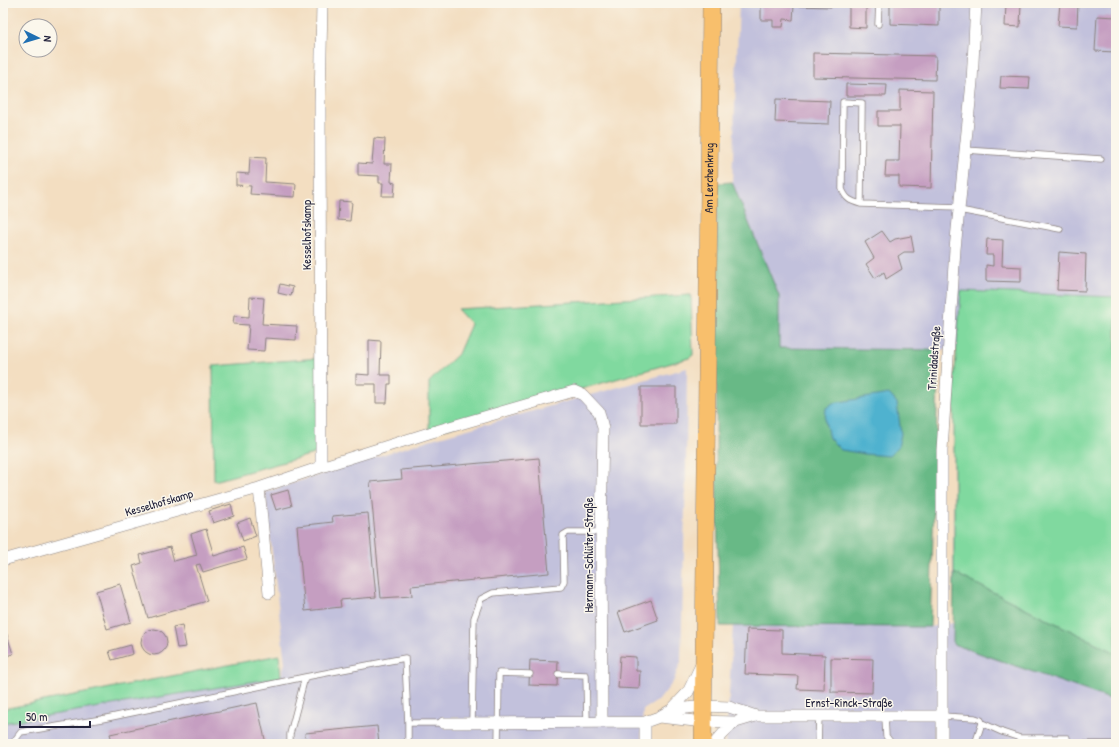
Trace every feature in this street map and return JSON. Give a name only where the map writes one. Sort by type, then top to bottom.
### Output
[{"type":"main road","name":"Am Lerchenkrug","points":[[703,744],[711,3]]},
{"type":"street","name":"Kesselhofskamp","points":[[321,467],[320,102],[322,3]]},
{"type":"street","name":"Trinidadstraße","points":[[942,744],[942,450],[947,359],[959,209],[972,82],[976,3]]},
{"type":"street","name":"Kesselhofskamp","points":[[3,560],[259,488],[429,433],[574,391],[583,395]]},
{"type":"street","name":"Hermann-Schlüter-Straße","points":[[583,395],[599,412],[603,428],[601,532],[602,722]]},
{"type":"street","points":[[259,488],[269,593]]},
{"type":"street","points":[[443,723],[645,722],[659,717],[671,710],[688,692],[704,659]]},
{"type":"street","name":"Ernst-Rinck-Straße","points":[[703,714],[729,706],[756,716]]},
{"type":"street","points":[[671,710],[703,714]]},
{"type":"street","name":"Ernst-Rinck-Straße","points":[[703,714],[736,722]]},
{"type":"street","points":[[659,717],[703,714]]},
{"type":"street","name":"Ernst-Rinck-Straße","points":[[714,744],[729,727],[736,722],[756,716],[942,716]]},
{"type":"street","points":[[645,722],[645,744]]},
{"type":"lane","points":[[878,24],[879,3]]},
{"type":"lane","points":[[861,204],[862,103],[843,102],[842,188],[845,197],[861,204],[959,209],[1060,229]]},
{"type":"lane","points":[[966,150],[1101,159]]},
{"type":"lane","points":[[472,722],[474,618],[481,599],[493,593],[561,587],[564,582],[563,535],[568,532],[601,532]]},
{"type":"lane","points":[[12,744],[21,732],[102,719],[305,677],[406,658],[408,744]]},
{"type":"lane","points":[[498,744],[499,673],[530,674]]},
{"type":"lane","points":[[558,674],[586,674],[587,722]]},
{"type":"lane","points":[[290,744],[290,734],[305,677]]},
{"type":"lane","points":[[818,744],[819,715]]},
{"type":"lane","points":[[885,716],[886,736],[892,744]]},
{"type":"lane","points":[[942,716],[975,718],[981,720],[982,723],[1002,732],[1020,738],[1067,738]]},
{"type":"lane","points":[[408,723],[443,723]]},
{"type":"lane","points":[[975,744],[982,723]]},
{"type":"shaded area","points":[[739,3],[1116,3],[1116,744],[726,744],[733,626],[930,627],[953,623],[954,383],[957,349],[779,349],[779,296],[732,182]]},
{"type":"shaded area","points":[[687,368],[681,662],[673,682],[659,700],[643,710],[641,744],[3,744],[3,723],[281,676],[285,663],[265,492],[432,439]]},
{"type":"green space","points":[[732,182],[779,296],[779,348],[939,350],[930,627],[720,626],[716,470],[717,183]]},
{"type":"green space","points":[[961,291],[1116,297],[1116,653],[954,573],[954,383]]},
{"type":"green space","points":[[691,295],[693,355],[689,358],[429,433],[429,382],[458,354],[471,324],[457,309]]},
{"type":"green space","points":[[320,358],[321,452],[214,481],[213,366]]},
{"type":"green space","points":[[954,573],[1116,653],[1116,701],[953,644]]},
{"type":"green space","points":[[279,655],[281,677],[3,723],[3,709]]},
{"type":"water","points":[[889,394],[897,403],[901,434],[898,447],[889,456],[841,450],[829,438],[825,421],[826,408],[833,403]]},
{"type":"building","points":[[761,3],[831,3],[831,7],[794,6],[793,20],[784,19],[783,27],[773,27],[773,20],[761,20]]},
{"type":"building","points":[[849,3],[866,3],[866,28],[849,27]]},
{"type":"building","points":[[890,3],[939,4],[939,26],[890,24]]},
{"type":"building","points":[[1006,3],[1021,3],[1020,27],[1005,26]]},
{"type":"building","points":[[1060,3],[1078,3],[1077,27],[1058,26]]},
{"type":"building","points":[[1097,16],[1116,17],[1116,52],[1095,51]]},
{"type":"building","points":[[813,53],[936,56],[935,80],[813,77]]},
{"type":"building","points":[[1001,76],[1030,77],[1029,89],[1000,88]]},
{"type":"building","points":[[846,84],[887,85],[886,96],[846,96]]},
{"type":"building","points":[[900,90],[933,91],[931,188],[899,187],[899,176],[885,176],[886,161],[899,161],[900,126],[878,126],[878,111],[900,111]]},
{"type":"building","points":[[776,99],[830,101],[829,124],[775,122]]},
{"type":"building","points":[[374,138],[385,139],[384,164],[392,164],[391,182],[395,183],[394,196],[382,196],[383,183],[379,183],[379,176],[358,175],[358,163],[372,164]]},
{"type":"building","points":[[250,157],[266,158],[265,182],[296,184],[295,197],[250,194],[251,186],[236,185],[236,173],[249,174]]},
{"type":"building","points":[[339,201],[352,202],[350,221],[338,220]]},
{"type":"building","points":[[882,231],[890,242],[895,239],[911,236],[914,252],[904,252],[898,256],[902,269],[886,279],[884,272],[875,278],[866,264],[874,258],[865,242]]},
{"type":"building","points":[[987,239],[1003,240],[1002,266],[1021,267],[1021,282],[986,281],[986,265],[993,266],[993,255],[986,255]]},
{"type":"building","points":[[1059,252],[1086,254],[1085,291],[1057,290]]},
{"type":"building","points":[[280,284],[293,287],[291,296],[278,293]]},
{"type":"building","points":[[250,297],[264,298],[262,324],[297,326],[296,340],[265,338],[264,351],[247,350],[249,325],[233,324],[234,316],[249,317]]},
{"type":"building","points":[[369,340],[381,341],[380,375],[391,375],[391,384],[388,384],[387,403],[376,403],[376,384],[356,384],[356,374],[369,375]]},
{"type":"building","points":[[641,387],[676,387],[676,424],[641,424]]},
{"type":"building","points":[[539,458],[549,573],[411,586],[412,596],[381,598],[370,482],[402,479],[401,470]]},
{"type":"building","points":[[288,490],[292,506],[276,510],[271,495]]},
{"type":"building","points":[[231,504],[234,516],[213,523],[209,511]]},
{"type":"building","points":[[368,513],[376,597],[340,600],[341,607],[305,611],[297,526],[333,522],[332,516]]},
{"type":"building","points":[[250,518],[256,536],[243,541],[237,523]]},
{"type":"building","points":[[206,529],[214,556],[243,547],[247,559],[203,572],[200,564],[196,565],[207,601],[148,618],[133,566],[142,563],[140,555],[170,547],[174,561],[197,555],[191,534]]},
{"type":"building","points":[[120,584],[131,622],[107,629],[96,591]]},
{"type":"building","points":[[651,600],[658,620],[625,632],[618,612]]},
{"type":"building","points":[[3,622],[13,654],[3,657]]},
{"type":"building","points":[[182,625],[186,647],[177,648],[173,627]]},
{"type":"building","points":[[154,629],[163,633],[167,642],[163,651],[154,655],[145,651],[141,642],[145,633]]},
{"type":"building","points":[[747,629],[782,630],[782,653],[825,655],[824,690],[797,689],[798,676],[745,674]]},
{"type":"building","points":[[131,645],[133,654],[112,660],[109,651]]},
{"type":"building","points":[[620,656],[636,657],[636,671],[640,671],[639,689],[618,688]]},
{"type":"building","points":[[831,658],[873,659],[872,693],[831,692]]},
{"type":"building","points":[[530,660],[558,661],[557,686],[529,685]]},
{"type":"building","points":[[257,703],[266,744],[113,744],[110,734]]},
{"type":"building","points":[[377,726],[379,744],[306,744],[305,733]]},
{"type":"building","points":[[1022,741],[1116,741],[1116,744],[1022,744]]}]
